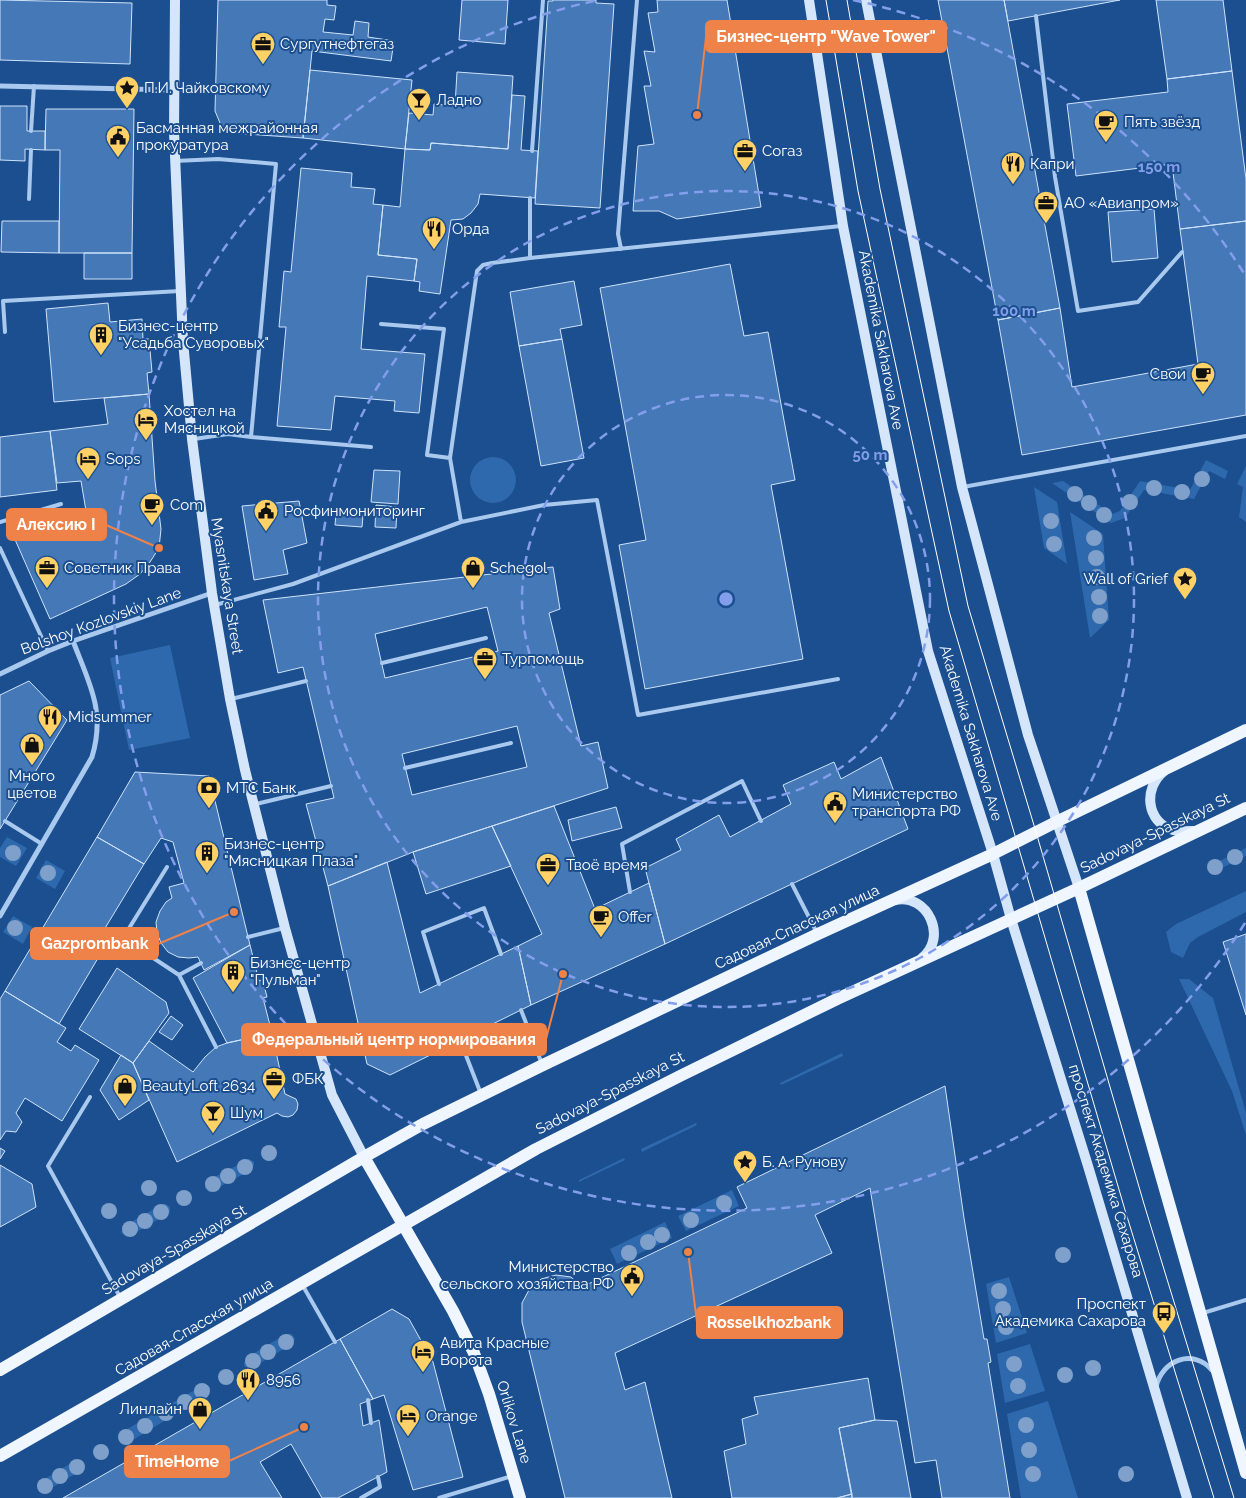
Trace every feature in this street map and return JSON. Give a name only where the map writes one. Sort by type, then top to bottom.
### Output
[{"type":"main road","name":"Myasnitskaya Street","points":[[175,0],[173,90],[183,341],[192,439],[212,593],[230,699],[253,805],[285,928],[332,1095],[364,1157]]},
{"type":"main road","name":"Akademika Sakharova Ave","points":[[809,0],[843,226],[928,651],[993,854]]},
{"type":"main road","points":[[866,0],[962,487],[1028,735],[1079,888],[1219,1381],[1245,1466]]},
{"type":"main road","name":"Садовая-Спасская улица","points":[[364,1157],[543,1065],[818,934],[993,854],[1246,730]]},
{"type":"main road","points":[[1169,768],[1160,774],[1153,784],[1150,795],[1150,807],[1155,817],[1163,826],[1174,830],[1198,831]]},
{"type":"main road","name":"Sadovaya-Spasskaya St","points":[[1079,888],[1246,808]]},
{"type":"main road","name":"проспект Академика Сахарова","points":[[993,854],[1011,919],[1086,1158],[1187,1498]]},
{"type":"main road","points":[[915,963],[1079,888]]},
{"type":"main road","points":[[888,902],[899,899],[910,900],[921,906],[929,914],[934,936],[931,947],[925,956],[915,963]]},
{"type":"main road","name":"Sadovaya-Spasskaya St","points":[[402,1225],[536,1149],[688,1071],[915,963]]},
{"type":"main road","name":"Sadovaya-Spasskaya St","points":[[0,1370],[364,1157]]},
{"type":"main road","name":"Orlikov Lane","points":[[364,1157],[453,1311],[474,1353],[489,1394],[520,1498]]},
{"type":"main road","name":"Садовая-Спасская улица","points":[[0,1456],[402,1225]]},
{"type":"street","points":[[0,86],[173,90]]},
{"type":"street","name":"Bolshoy Kozlovskiy Lane","points":[[0,674],[73,641],[212,593]]},
{"type":"street","points":[[0,916],[92,756],[96,741],[98,726],[96,704],[73,641]]},
{"type":"street","points":[[1158,1403],[1156,1394],[1160,1376],[1165,1368],[1177,1361],[1192,1359],[1201,1361],[1209,1366],[1219,1381]]},
{"type":"lane","points":[[532,151],[543,0]]},
{"type":"lane","points":[[621,249],[618,234],[637,0]]},
{"type":"lane","points":[[1036,16],[1055,177],[1078,311],[1138,302],[1182,252]]},
{"type":"lane","points":[[32,131],[34,86]]},
{"type":"lane","points":[[29,199],[31,150]]},
{"type":"lane","points":[[175,161],[218,159],[276,164],[251,436]]},
{"type":"lane","points":[[530,198],[530,258]]},
{"type":"lane","points":[[461,522],[450,458],[477,271],[483,265],[530,258],[843,226]]},
{"type":"lane","points":[[5,332],[3,301],[181,291]]},
{"type":"lane","points":[[381,324],[444,330],[427,454],[450,458]]},
{"type":"lane","points":[[192,439],[228,434],[371,447]]},
{"type":"lane","points":[[962,487],[1246,436]]},
{"type":"lane","points":[[214,605],[293,584],[461,522],[544,505],[598,500],[638,715],[838,679]]},
{"type":"lane","points":[[0,522],[61,504]]},
{"type":"lane","points":[[0,548],[48,651]]},
{"type":"lane","points":[[382,663],[486,638]]},
{"type":"lane","points":[[230,699],[306,681]]},
{"type":"lane","points":[[406,768],[511,743]]},
{"type":"lane","points":[[630,892],[622,844],[742,781],[761,821]]},
{"type":"lane","points":[[253,805],[331,786]]},
{"type":"lane","points":[[5,821],[42,844]]},
{"type":"lane","points":[[167,867],[124,938],[179,975],[216,1047]]},
{"type":"lane","points":[[792,884],[818,934]]},
{"type":"lane","points":[[439,984],[423,932],[484,908],[501,954]]},
{"type":"lane","points":[[248,937],[285,928]]},
{"type":"lane","points":[[179,975],[201,963]]},
{"type":"lane","points":[[521,1010],[543,1065]]},
{"type":"lane","points":[[274,1045],[315,1036]]},
{"type":"lane","points":[[460,1040],[481,1096]]},
{"type":"lane","points":[[90,1097],[48,1166],[122,1299]]},
{"type":"lane","points":[[302,1284],[335,1342]]},
{"type":"lane","points":[[1200,1314],[1246,1300]]},
{"type":"lane","points":[[368,1400],[371,1423]]},
{"type":"lane","points":[[439,1498],[514,1476]]},
{"type":"lane","points":[[362,1498],[380,1487],[378,1477]]},
{"type":"shaded area","points":[[493,457],[506,461],[512,467],[516,480],[512,493],[506,499],[493,503],[480,499],[474,493],[470,480],[474,467],[480,461]]},
{"type":"shaded area","points":[[1206,460],[1228,471],[1225,479],[1209,471],[1194,499],[1144,490],[1125,518],[1111,523],[1052,483],[1063,481],[1112,514],[1120,511],[1140,481],[1190,490]]},
{"type":"shaded area","points":[[1246,466],[1246,522],[1239,517],[1243,487],[1237,484]]},
{"type":"shaded area","points":[[1034,487],[1057,502],[1067,564],[1044,548]]},
{"type":"shaded area","points":[[1070,512],[1103,534],[1109,620],[1090,638]]},
{"type":"shaded area","points":[[170,645],[190,738],[129,750],[110,658]]},
{"type":"shaded area","points":[[7,837],[27,848],[16,866],[0,857],[0,848]]},
{"type":"shaded area","points":[[1246,848],[1246,856],[1214,872],[1209,869],[1211,865]]},
{"type":"shaded area","points":[[46,860],[65,871],[55,889],[36,878]]},
{"type":"shaded area","points":[[1246,891],[1246,912],[1198,937],[1190,943],[1183,958],[1171,952],[1166,932],[1176,924]]},
{"type":"shaded area","points":[[13,916],[32,927],[23,944],[3,932]]},
{"type":"shaded area","points":[[1179,979],[1189,979],[1213,998],[1246,1113],[1246,1135],[1232,1091]]},
{"type":"shaded area","points":[[842,1053],[843,1056],[781,1085],[780,1083]]},
{"type":"shaded area","points":[[696,1123],[697,1125],[642,1152],[641,1149]]},
{"type":"shaded area","points":[[624,1158],[625,1160],[579,1182],[579,1180]]},
{"type":"shaded area","points":[[249,1159],[254,1162],[251,1170],[212,1191],[209,1192],[205,1188],[207,1181]]},
{"type":"shaded area","points":[[732,1190],[739,1206],[686,1231],[678,1216]]},
{"type":"shaded area","points":[[163,1204],[170,1207],[168,1214],[129,1236],[121,1233],[124,1226]]},
{"type":"shaded area","points":[[665,1222],[672,1238],[617,1264],[610,1249]]},
{"type":"shaded area","points":[[1009,1277],[1027,1333],[996,1343],[986,1284]]},
{"type":"shaded area","points":[[286,1334],[292,1334],[295,1339],[292,1344],[252,1368],[249,1369],[244,1366],[246,1358]]},
{"type":"shaded area","points":[[1030,1344],[1045,1391],[1005,1403],[997,1354]]},
{"type":"shaded area","points":[[205,1384],[210,1387],[207,1395],[128,1443],[119,1440],[122,1432]]},
{"type":"shaded area","points":[[1048,1401],[1078,1498],[1021,1498],[1007,1414]]},
{"type":"shaded area","points":[[76,1460],[82,1460],[85,1465],[82,1470],[45,1492],[39,1492],[37,1487],[40,1482]]},
{"type":"building","points":[[0,0],[132,3],[130,64],[0,60]]},
{"type":"building","name":"Сургутнефтегаз","points":[[218,0],[327,0],[327,5],[336,6],[334,20],[325,19],[323,32],[353,35],[355,21],[369,23],[368,37],[394,41],[391,61],[312,51],[303,138],[232,133],[220,123],[215,111]]},
{"type":"building","points":[[462,0],[508,0],[505,44],[459,40]]},
{"type":"building","points":[[596,0],[596,3],[614,4],[600,208],[535,204],[548,1]]},
{"type":"building","points":[[657,0],[727,0],[761,207],[677,219],[659,211],[633,211],[638,146],[654,144],[644,86],[651,86],[644,51],[655,52],[648,13],[658,12]]},
{"type":"building","points":[[938,0],[1004,0],[1060,308],[998,320]]},
{"type":"building","points":[[1004,0],[1120,0],[1008,21]]},
{"type":"building","points":[[1156,0],[1223,0],[1232,71],[1167,79]]},
{"type":"building","points":[[310,70],[412,80],[405,149],[303,138]]},
{"type":"building","points":[[1232,71],[1246,179],[1246,221],[1180,229],[1172,164],[1076,176],[1067,104],[1168,92],[1167,79]]},
{"type":"building","points":[[457,72],[513,76],[508,149],[431,143],[430,150],[405,149],[409,113],[433,115],[434,104],[455,106]]},
{"type":"building","points":[[512,95],[525,96],[521,150],[538,151],[535,198],[480,194],[478,204],[471,213],[463,219],[451,220],[440,294],[419,291],[420,282],[414,281],[417,259],[378,255],[383,205],[400,207],[405,149],[430,150],[431,143],[508,149]]},
{"type":"building","points":[[0,106],[27,106],[27,131],[45,131],[45,150],[25,149],[25,161],[0,160]]},
{"type":"building","points":[[46,109],[134,109],[132,253],[59,253],[60,150],[45,150]]},
{"type":"building","points":[[301,168],[352,173],[351,187],[375,189],[373,204],[383,205],[378,255],[417,259],[414,281],[367,276],[361,349],[425,354],[419,413],[394,411],[395,401],[335,396],[331,430],[277,426],[286,327],[279,327],[284,271],[291,272]]},
{"type":"building","points":[[1154,209],[1158,258],[1112,262],[1108,212]]},
{"type":"building","points":[[2,221],[59,221],[59,253],[1,252]]},
{"type":"building","points":[[1246,221],[1246,415],[1022,455],[998,320],[1060,308],[1072,387],[1198,364],[1180,229]]},
{"type":"building","points":[[84,253],[132,253],[132,279],[84,279]]},
{"type":"building","points":[[730,264],[744,336],[768,332],[795,480],[771,485],[803,659],[645,689],[619,545],[646,540],[600,288]]},
{"type":"building","points":[[574,281],[582,325],[560,329],[562,339],[519,346],[510,292]]},
{"type":"building","name":"Бизнес-центр \"Усадьба Суворовых\"","points":[[108,303],[110,322],[142,319],[143,339],[149,339],[152,372],[147,373],[149,394],[54,402],[46,309]]},
{"type":"building","points":[[562,339],[584,458],[541,466],[519,346]]},
{"type":"building","points":[[149,394],[155,481],[161,529],[159,548],[140,574],[126,584],[50,619],[13,535],[42,521],[50,536],[83,523],[87,517],[81,481],[57,483],[50,431],[108,424],[104,398]]},
{"type":"building","points":[[50,431],[57,490],[0,497],[0,437]]},
{"type":"building","points":[[374,470],[400,471],[398,504],[371,502]]},
{"type":"building","points":[[299,501],[307,543],[283,550],[288,574],[254,580],[242,506]]},
{"type":"building","points":[[376,505],[397,507],[396,528],[375,527]]},
{"type":"building","points":[[336,514],[363,516],[362,527],[335,525]]},
{"type":"building","points":[[553,567],[560,609],[549,613],[581,746],[598,742],[608,788],[413,852],[328,886],[306,804],[334,798],[303,667],[278,673],[263,600]],"holes":[[[487,607],[498,651],[385,678],[375,634]],[[517,726],[527,767],[412,795],[402,754]]]},
{"type":"building","points":[[29,681],[67,720],[0,829],[0,695]]},
{"type":"building","points":[[881,757],[908,829],[665,944],[645,868],[681,850],[676,839],[719,815],[730,837],[791,804],[783,785],[834,762],[841,779]]},
{"type":"building","name":"Бизнес-центр \"Мясницкая Плаза\"","points":[[135,772],[209,776],[250,945],[204,970],[198,957],[178,957],[168,952],[161,943],[157,933],[156,922],[160,911],[166,902],[172,898],[169,887],[184,883],[173,842],[161,838],[144,864],[97,837]]},
{"type":"building","points":[[554,806],[595,909],[649,883],[665,944],[531,1005],[518,946],[542,934],[492,826]]},
{"type":"building","points":[[616,807],[622,828],[572,841],[568,820]]},
{"type":"building","points":[[492,826],[511,866],[426,894],[413,852]]},
{"type":"building","points":[[97,837],[144,864],[96,943],[104,948],[59,1024],[5,991]]},
{"type":"building","points":[[387,862],[420,993],[518,946],[531,1005],[390,1075],[367,1064],[328,886]]},
{"type":"building","points":[[1246,934],[1246,1015],[1223,942]]},
{"type":"building","name":"Бизнес-центр \"Пульман\"","points":[[250,945],[259,981],[263,979],[267,997],[263,998],[272,1033],[227,1043],[193,978]]},
{"type":"building","points":[[117,968],[166,1002],[169,1013],[133,1063],[79,1029]]},
{"type":"building","points":[[5,991],[66,1028],[57,1042],[71,1051],[75,1045],[99,1060],[62,1121],[25,1098],[16,1113],[22,1122],[16,1132],[6,1131],[0,1140],[0,999]]},
{"type":"building","points":[[171,1016],[183,1025],[172,1040],[159,1032]]},
{"type":"building","points":[[272,1033],[285,1094],[296,1099],[298,1104],[297,1110],[288,1117],[277,1113],[177,1162],[133,1063],[149,1041],[193,1072],[216,1047]]},
{"type":"building","points":[[121,1055],[133,1063],[149,1100],[119,1120],[100,1090]]},
{"type":"building","name":"Министерство сельского хозяйства РФ","points":[[945,1086],[984,1339],[987,1339],[991,1362],[988,1363],[1010,1498],[942,1498],[936,1460],[915,1463],[870,1188],[815,1215],[832,1253],[615,1353],[625,1390],[645,1382],[672,1498],[565,1498],[522,1322],[522,1303],[529,1290],[541,1279],[556,1275],[571,1277],[582,1287],[747,1208],[737,1187]]},
{"type":"building","points":[[0,1148],[5,1151],[0,1159]]},
{"type":"building","points":[[0,1165],[32,1184],[36,1207],[0,1227]]},
{"type":"building","points":[[392,1309],[409,1319],[433,1362],[463,1477],[413,1490],[384,1395],[373,1399],[340,1339]]},
{"type":"building","points":[[340,1339],[373,1399],[360,1404],[363,1426],[379,1420],[387,1472],[338,1498],[322,1498],[291,1444],[260,1462],[282,1498],[63,1498]]},
{"type":"building","points":[[868,1378],[875,1420],[839,1428],[852,1494],[837,1498],[732,1498],[724,1451],[746,1444],[742,1419],[758,1414],[754,1397]]},
{"type":"building","points":[[875,1420],[897,1421],[911,1498],[852,1498],[839,1428]]},
{"type":"building","points":[[852,1494],[852,1498],[837,1498]]},
{"type":"tram line","points":[[826,0],[858,191],[949,611],[1125,1210],[1214,1498]]},
{"type":"tram line","points":[[847,0],[880,189],[968,606],[1144,1204],[1234,1498]]},
{"type":"place","name":"Сургутнефтегаз","points":[[263,65]]},
{"type":"place","name":"П.И. Чайковскому","points":[[127,109]]},
{"type":"place","name":"Бизнес-центр \"Wave Tower\"","points":[[697,115]]},
{"type":"place","name":"Ладно","points":[[419,121]]},
{"type":"place","name":"Пять звёзд","points":[[1106,143]]},
{"type":"place","name":"Басманная межрайонная прокуратура","points":[[118,158]]},
{"type":"place","name":"Согаз","points":[[745,172]]},
{"type":"place","name":"Капри","points":[[1013,185]]},
{"type":"place","name":"АО «Авиапром»","points":[[1046,224]]},
{"type":"place","name":"Орда","points":[[434,250]]},
{"type":"place","name":"Бизнес-центр \"Усадьба Суворовых\"","points":[[101,356]]},
{"type":"place","name":"Свои","points":[[1203,395]]},
{"type":"place","name":"Хостел на Мясницкой","points":[[146,441]]},
{"type":"place","name":"Sops","points":[[88,480]]},
{"type":"place","name":"Com","points":[[152,526]]},
{"type":"place","name":"Росфинмониторинг","points":[[266,532]]},
{"type":"place","name":"Алексию I","points":[[159,548]]},
{"type":"place","name":"Советник Права","points":[[47,589]]},
{"type":"place","name":"Schegol","points":[[473,589]]},
{"type":"place","name":"Wall of Grief","points":[[1185,600]]},
{"type":"place","name":"Турпомощь","points":[[485,680]]},
{"type":"place","name":"Midsummer","points":[[50,738]]},
{"type":"place","name":"Много цветов","points":[[32,766]]},
{"type":"place","name":"МТС Банк","points":[[209,809]]},
{"type":"place","name":"Министерство транспорта РФ","points":[[835,824]]},
{"type":"place","name":"Бизнес-центр \"Мясницкая Плаза\"","points":[[207,874]]},
{"type":"place","name":"Твоё время","points":[[548,886]]},
{"type":"place","name":"Gazprombank","points":[[234,912]]},
{"type":"place","name":"Offer","points":[[601,938]]},
{"type":"place","name":"Федеральный центр нормирования","points":[[563,974]]},
{"type":"place","name":"Бизнес-центр \"Пульман\"","points":[[233,993]]},
{"type":"place","name":"ФБК","points":[[274,1100]]},
{"type":"place","name":"BeautyLoft 2634","points":[[125,1107]]},
{"type":"place","name":"Шум","points":[[213,1134]]},
{"type":"place","name":"Б. А. Рунову","points":[[745,1183]]},
{"type":"place","name":"Rosselkhozbank","points":[[688,1252]]},
{"type":"place","name":"Министерство сельского хозяйства РФ","points":[[632,1297]]},
{"type":"place","name":"Проспект Академика Сахарова","points":[[1164,1334]]},
{"type":"place","name":"Авита Красные Ворота","points":[[423,1373]]},
{"type":"place","name":"8956","points":[[248,1401]]},
{"type":"place","name":"TimeHome","points":[[304,1427]]},
{"type":"place","name":"Линлайн","points":[[200,1430]]},
{"type":"place","name":"Orange","points":[[408,1437]]}]
